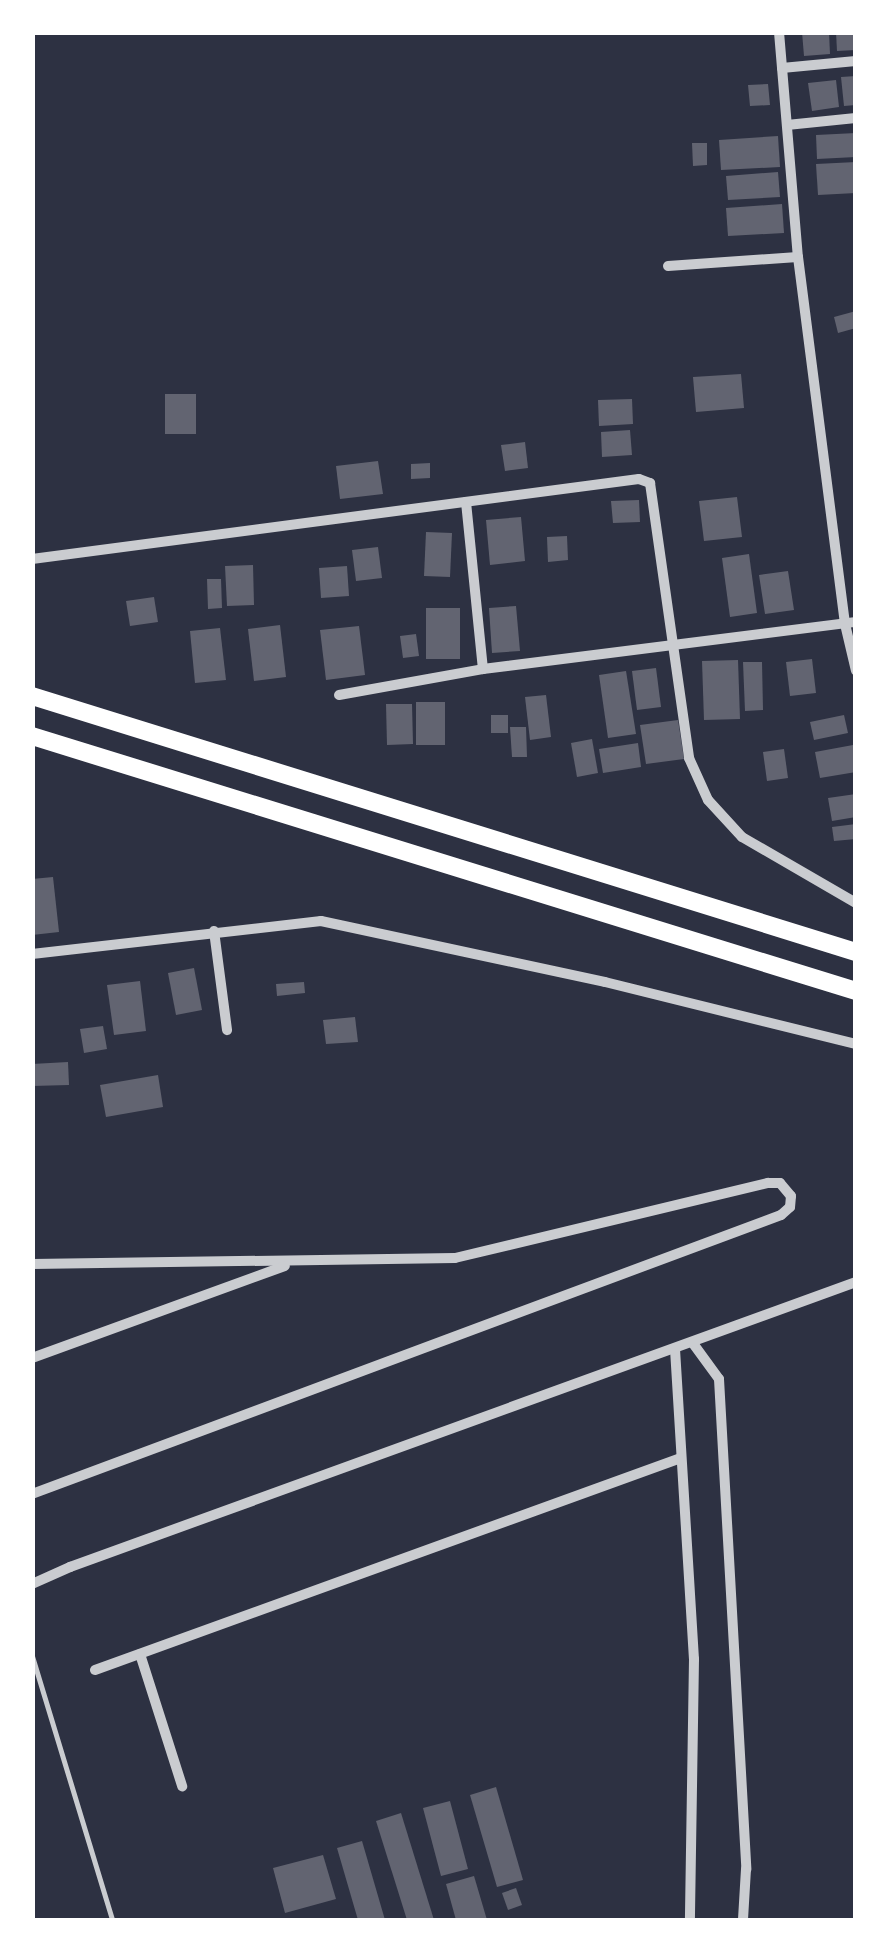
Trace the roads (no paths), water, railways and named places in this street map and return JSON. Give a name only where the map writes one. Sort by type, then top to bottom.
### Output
[{"type":"highway","points":[[32,696],[856,952]]},
{"type":"highway","points":[[32,736],[856,992]]},
{"type":"street","points":[[779,32],[798,257],[856,671]]},
{"type":"street","points":[[782,68],[856,61]]},
{"type":"street","points":[[787,124],[856,118]]},
{"type":"street","points":[[668,266],[798,257]]},
{"type":"street","points":[[32,559],[639,479],[650,483],[689,758],[708,800],[742,837],[856,903]]},
{"type":"street","points":[[466,502],[482,669]]},
{"type":"street","points":[[339,695],[482,669],[675,648],[850,623]]},
{"type":"street","points":[[32,954],[322,921],[605,982],[856,1044]]},
{"type":"street","points":[[214,931],[226,1030]]},
{"type":"street","points":[[32,1264],[455,1258],[768,1183],[780,1183],[791,1196],[790,1207],[782,1215],[32,1494]]},
{"type":"street","points":[[32,1358],[296,1262]]},
{"type":"street","points":[[32,1584],[70,1566],[856,1282]]},
{"type":"street","points":[[692,1342],[719,1379],[746,1869],[743,1920]]},
{"type":"street","points":[[675,1349],[694,1658],[690,1920]]},
{"type":"street","points":[[95,1670],[682,1458]]},
{"type":"street","points":[[140,1654],[182,1786]]},
{"type":"lane","points":[[32,1656],[112,1920]]}]
